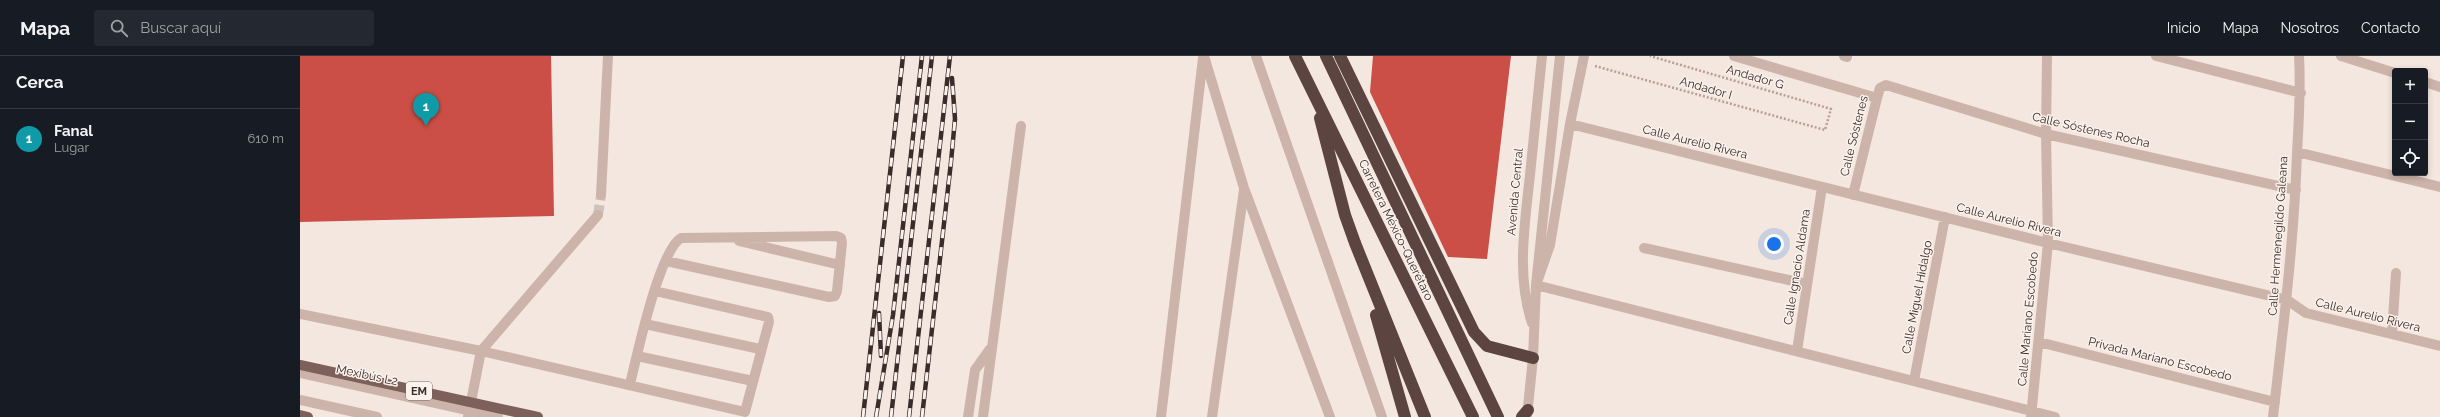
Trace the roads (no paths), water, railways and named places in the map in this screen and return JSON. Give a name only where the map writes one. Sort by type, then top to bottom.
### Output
[{"type":"highway","name":"Carretera México-Querétaro","points":[[1295,56],[1473,417]]},
{"type":"highway","name":"Carretera México-Querétaro","points":[[1326,56],[1498,417]]},
{"type":"highway","points":[[1340,56],[1474,332],[1487,346],[1533,358]]},
{"type":"highway","points":[[1313,92],[1345,215],[1425,417]]},
{"type":"highway","points":[[1355,243],[1405,417]]},
{"type":"main road","name":"EM","points":[[300,365],[469,410],[538,417]]},
{"type":"main road","points":[[300,415],[308,417]]},
{"type":"street","points":[[600,195],[608,56]]},
{"type":"street","points":[[1204,56],[1244,188],[1330,417]]},
{"type":"street","points":[[1161,417],[1204,56]]},
{"type":"street","points":[[1256,56],[1382,417]]},
{"type":"street","name":"Avenida Central","points":[[1534,329],[1526,307],[1524,284],[1524,234],[1542,56]]},
{"type":"street","name":"Avenida Central","points":[[1526,415],[1533,358],[1536,285],[1560,56]]},
{"type":"street","points":[[1734,56],[1877,98]]},
{"type":"street","name":"Calle Mariano Escobedo","points":[[2031,414],[2048,243],[2046,134],[2047,56]]},
{"type":"street","points":[[2156,56],[2301,92]]},
{"type":"street","name":"Calle Hermenegildo Galeana","points":[[2273,417],[2287,300],[2296,190],[2301,92],[2299,56]]},
{"type":"street","points":[[2341,56],[2392,72]]},
{"type":"street","points":[[1583,59],[1570,124],[1550,245],[1536,285],[1914,381],[2031,414],[2055,417]]},
{"type":"street","points":[[2428,83],[2440,87]]},
{"type":"street","name":"Calle Sóstenes","points":[[1854,195],[1877,98],[1880,88],[1883,86]]},
{"type":"street","name":"Calle Sóstenes Rocha","points":[[1883,86],[2046,134],[2296,190]]},
{"type":"street","name":"Calle Aurelio Rivera","points":[[1570,124],[2048,243],[2287,300],[2306,313],[2440,346]]},
{"type":"street","points":[[983,417],[991,347],[1022,126]]},
{"type":"street","points":[[2297,152],[2440,187]]},
{"type":"street","name":"Calle Ignacio Aldama","points":[[1797,351],[1822,187]]},
{"type":"street","points":[[1212,417],[1244,188]]},
{"type":"street","points":[[469,410],[481,350],[598,215]]},
{"type":"street","name":"Calle Miguel Hidalgo","points":[[1914,381],[1945,217]]},
{"type":"street","points":[[630,384],[655,290],[666,261],[672,246],[681,238],[836,236],[841,238],[842,243],[835,296],[829,297],[666,261]]},
{"type":"street","points":[[722,238],[840,265]]},
{"type":"street","points":[[1644,248],[1807,284]]},
{"type":"street","points":[[2392,334],[2396,273]]},
{"type":"street","points":[[300,314],[481,350],[745,412],[760,349],[769,322],[768,317],[655,290]]},
{"type":"street","points":[[645,324],[760,349]]},
{"type":"street","name":"Privada Mariano Escobedo","points":[[2039,342],[2275,402]]},
{"type":"street","points":[[968,417],[975,370],[991,347]]},
{"type":"street","points":[[637,356],[753,381]]},
{"type":"street","name":"Mexibús L2","points":[[300,373],[498,417]]},
{"type":"street","points":[[300,400],[377,417]]},
{"type":"tunnel","points":[[598,215],[601,195]]},
{"type":"railway","points":[[863,417],[903,56]]},
{"type":"railway","points":[[876,417],[893,315],[922,56]]},
{"type":"railway","points":[[891,417],[932,56]]},
{"type":"railway","points":[[909,417],[950,56]]},
{"type":"railway","points":[[922,417],[955,119],[952,78]]},
{"type":"railway","points":[[879,313],[881,356]]},
{"type":"place","name":"Fanal","points":[[426,126]]}]
